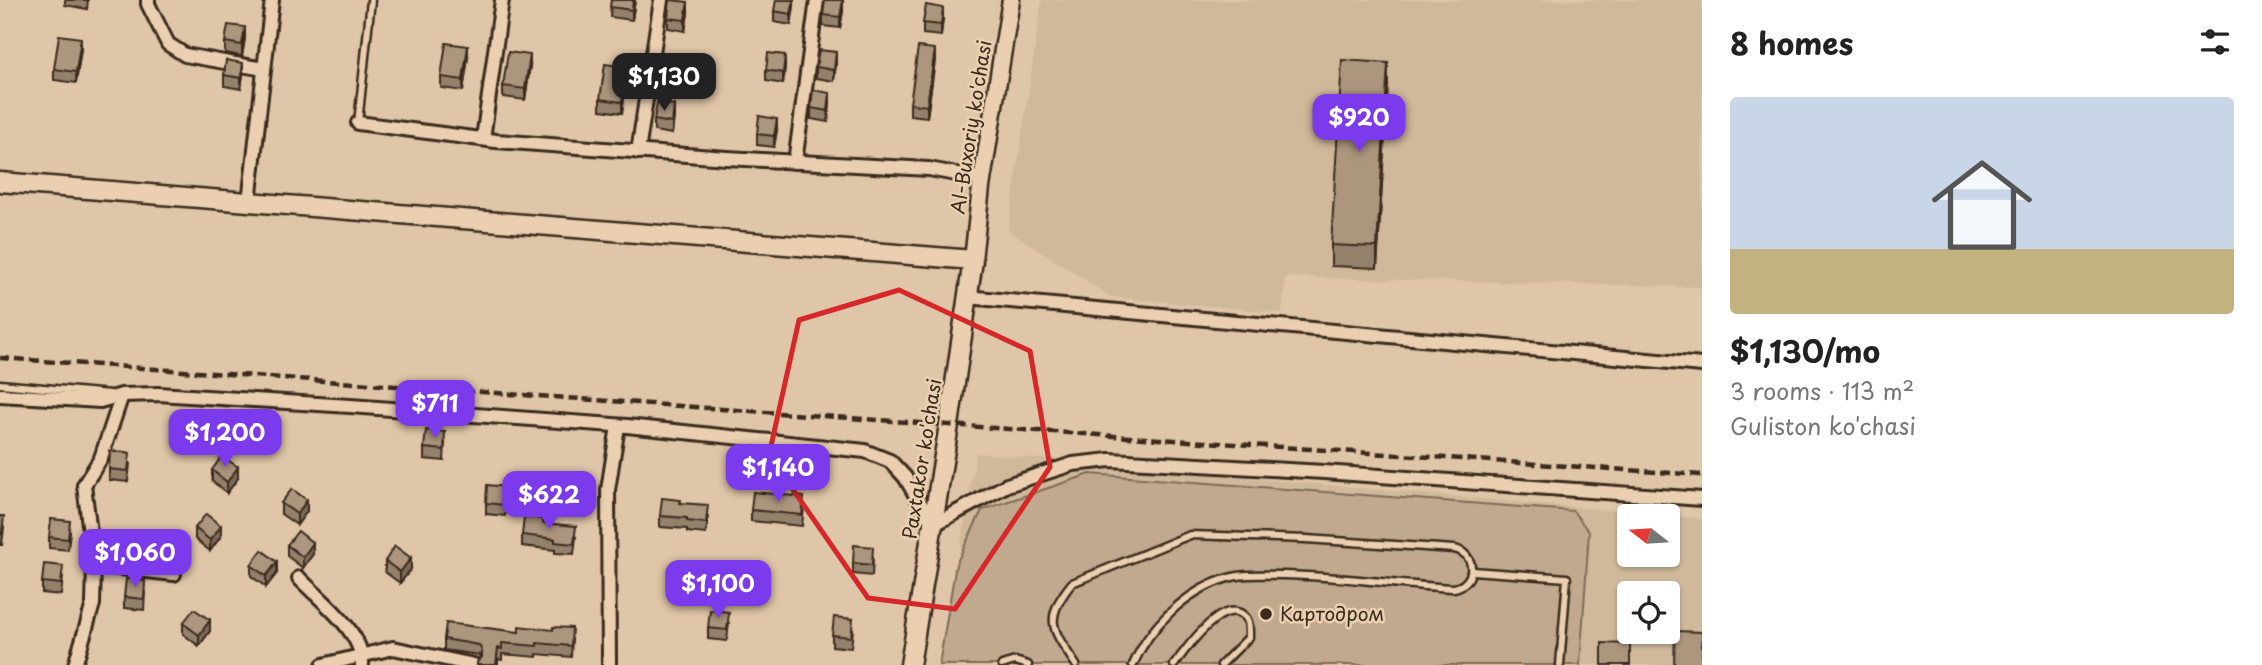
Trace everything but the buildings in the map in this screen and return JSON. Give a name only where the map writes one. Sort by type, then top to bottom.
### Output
[{"type":"main road","points":[[0,182],[973,260]]},
{"type":"main road","name":"Paxtakor ko'chasi","points":[[910,665],[973,260]]},
{"type":"street","points":[[148,0],[168,44],[185,55],[264,69]]},
{"type":"street","points":[[249,202],[272,0]]},
{"type":"street","points":[[483,139],[502,0]]},
{"type":"street","points":[[638,152],[661,0]]},
{"type":"street","points":[[795,162],[817,0]]},
{"type":"street","name":"Al-Buxoriy ko'chasi","points":[[973,260],[1011,0]]},
{"type":"street","points":[[358,123],[483,139],[638,152],[929,169],[983,179]]},
{"type":"street","points":[[967,297],[1702,365]]},
{"type":"street","points":[[0,395],[100,401],[122,396],[186,396],[618,425],[865,451],[890,461],[905,477],[933,525],[1007,485],[1073,464],[1110,460],[1702,499]]},
{"type":"street","points":[[75,665],[93,604],[94,565],[84,485],[101,457],[122,396]]},
{"type":"street","points":[[609,665],[608,490],[618,425]]},
{"type":"street","points":[[94,565],[174,574]]},
{"type":"street","points":[[299,578],[354,635],[362,660]]},
{"type":"street","points":[[323,665],[362,660],[393,648],[474,665]]},
{"type":"lane","points":[[358,123],[371,0]]},
{"type":"lane","points":[[0,384],[122,396]]},
{"type":"lane","points":[[1076,665],[1056,636],[1053,626],[1056,607],[1072,583],[1190,535],[1306,538],[1454,549],[1466,554],[1471,562],[1472,571],[1465,584],[1454,588],[1303,575],[1254,574],[1224,579],[1198,590],[1181,602],[1157,629],[1133,665]]},
{"type":"lane","points":[[1472,571],[1567,578],[1560,665]]},
{"type":"lane","points":[[1174,665],[1194,639],[1215,619],[1225,613],[1240,613],[1247,619],[1249,637],[1221,665]]},
{"type":"lane","points":[[1002,665],[1015,661],[1028,665]]},
{"type":"highlighted area","points":[[899,290],[1030,351],[1050,467],[955,609],[868,598],[769,455],[799,320]]},
{"type":"shaded area","points":[[1042,0],[1702,0],[1702,287],[1285,277],[1282,313],[1111,297],[1008,230]]},
{"type":"shaded area","name":"Картодром","points":[[976,453],[1617,511],[1617,567],[1680,567],[1680,517],[1702,519],[1702,665],[941,665]]},
{"type":"shaded area","name":"Картодром","points":[[1090,474],[1573,511],[1589,532],[1580,665],[939,665],[956,564],[982,510]]},
{"type":"railway","points":[[0,358],[1702,475]]},
{"type":"place","name":"Картодром","points":[[1266,614]]}]
